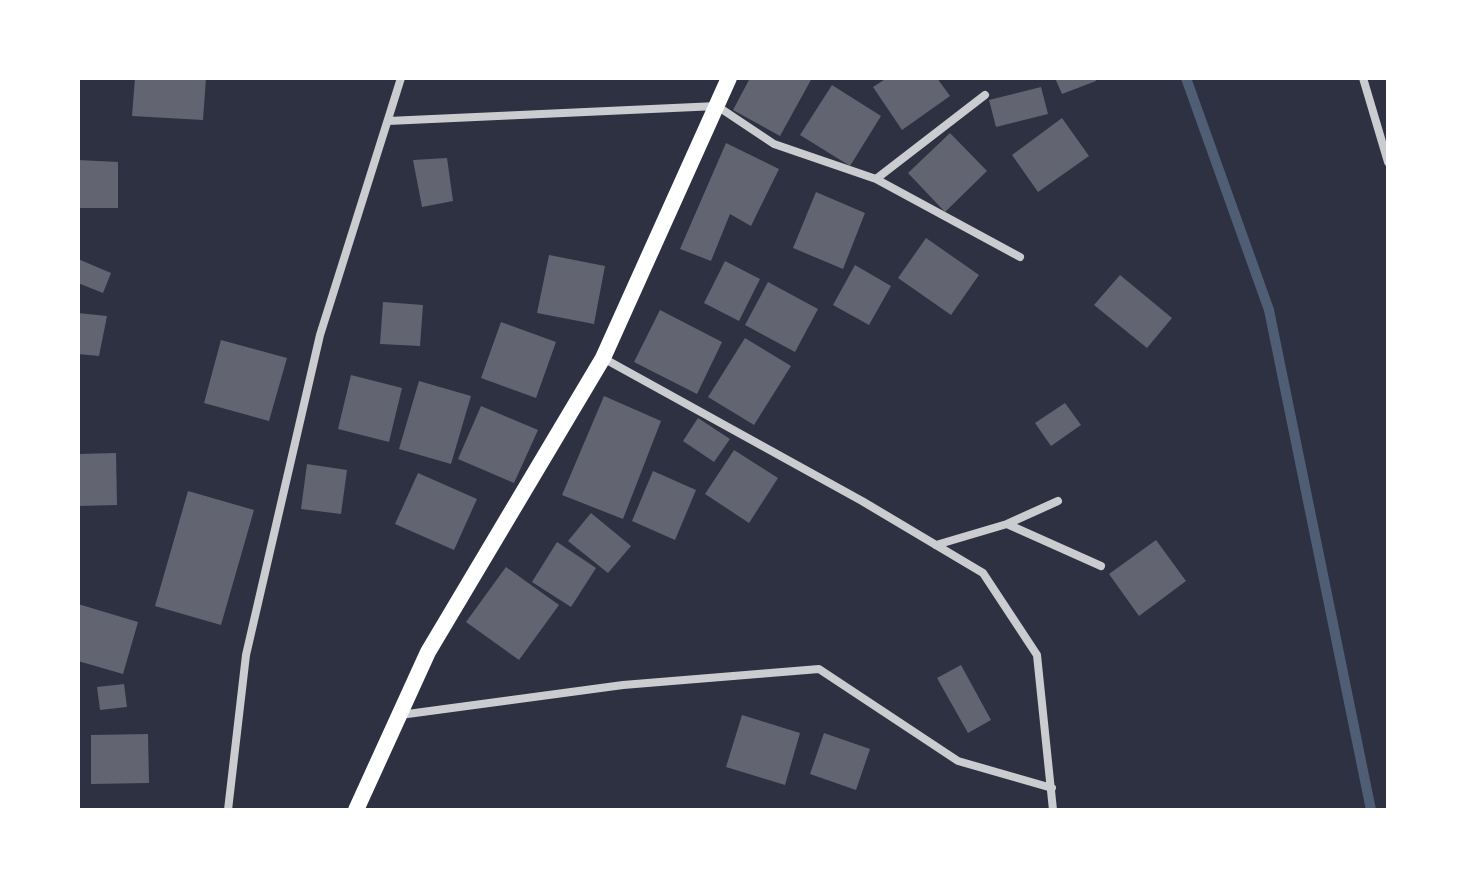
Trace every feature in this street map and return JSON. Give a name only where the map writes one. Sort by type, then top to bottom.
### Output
[{"type":"main road","points":[[356,810],[428,652],[603,358],[729,78]]},
{"type":"street","points":[[228,810],[246,655],[313,366],[401,78]]},
{"type":"street","points":[[1363,78],[1388,162]]},
{"type":"street","points":[[876,179],[985,95]]},
{"type":"street","points":[[388,121],[717,106],[774,144],[876,179],[1020,257]]},
{"type":"street","points":[[603,358],[983,573],[1037,655],[1053,810]]},
{"type":"street","points":[[936,545],[1007,524],[1058,501]]},
{"type":"street","points":[[1007,524],[1101,566]]},
{"type":"street","points":[[400,715],[623,685],[819,669],[958,761],[1052,788]]},
{"type":"building","points":[[135,78],[206,78],[203,120],[132,116]]},
{"type":"building","points":[[750,78],[812,78],[780,136],[733,110]]},
{"type":"building","points":[[887,78],[937,78],[950,96],[902,130],[873,87]]},
{"type":"building","points":[[1055,78],[1095,78],[1096,81],[1062,94]]},
{"type":"building","points":[[832,85],[881,116],[850,166],[800,135]]},
{"type":"building","points":[[1041,87],[1048,114],[996,127],[989,100]]},
{"type":"building","points":[[1062,118],[1089,156],[1038,192],[1012,155]]},
{"type":"building","points":[[950,133],[987,171],[945,212],[908,173]]},
{"type":"building","points":[[726,143],[779,169],[751,226],[730,214],[711,261],[680,249]]},
{"type":"building","points":[[447,158],[453,201],[422,207],[413,160]]},
{"type":"building","points":[[78,160],[118,162],[118,208],[78,208]]},
{"type":"building","points":[[816,192],[865,213],[843,269],[793,248]]},
{"type":"building","points":[[926,238],[979,275],[951,315],[898,278]]},
{"type":"building","points":[[549,255],[605,266],[594,324],[537,313]]},
{"type":"building","points":[[78,259],[111,273],[103,293],[78,283]]},
{"type":"building","points":[[725,261],[760,279],[739,321],[704,303]]},
{"type":"building","points":[[855,265],[891,286],[869,325],[833,305]]},
{"type":"building","points":[[1120,275],[1172,318],[1147,348],[1094,305]]},
{"type":"building","points":[[768,282],[818,309],[795,352],[745,325]]},
{"type":"building","points":[[383,302],[423,305],[420,346],[380,344]]},
{"type":"building","points":[[660,310],[722,342],[697,394],[634,362]]},
{"type":"building","points":[[78,313],[107,316],[99,356],[78,354]]},
{"type":"building","points":[[501,322],[556,342],[536,398],[481,378]]},
{"type":"building","points":[[745,338],[791,366],[754,425],[708,397]]},
{"type":"building","points":[[221,340],[287,358],[269,421],[204,403]]},
{"type":"building","points":[[351,375],[402,388],[389,442],[338,429]]},
{"type":"building","points":[[419,381],[471,396],[451,464],[399,449]]},
{"type":"building","points":[[604,396],[661,421],[623,519],[562,495]]},
{"type":"building","points":[[1065,403],[1081,425],[1051,446],[1035,423]]},
{"type":"building","points":[[481,406],[538,430],[514,483],[458,459]]},
{"type":"building","points":[[698,418],[730,439],[714,462],[683,441]]},
{"type":"building","points":[[734,450],[778,478],[749,523],[705,494]]},
{"type":"building","points":[[116,453],[117,505],[78,506],[78,454]]},
{"type":"building","points":[[307,464],[347,470],[341,514],[301,509]]},
{"type":"building","points":[[653,471],[696,490],[675,540],[632,521]]},
{"type":"building","points":[[418,473],[477,499],[454,550],[395,524]]},
{"type":"building","points":[[188,491],[254,510],[221,625],[155,606]]},
{"type":"building","points":[[591,513],[631,546],[608,573],[568,541]]},
{"type":"building","points":[[1156,540],[1186,581],[1139,616],[1109,574]]},
{"type":"building","points":[[557,542],[596,568],[571,607],[532,582]]},
{"type":"building","points":[[506,567],[559,605],[519,660],[466,622]]},
{"type":"building","points":[[78,604],[138,622],[123,674],[78,661]]},
{"type":"building","points":[[961,665],[991,720],[968,733],[937,678]]},
{"type":"building","points":[[124,684],[127,707],[100,710],[97,687]]},
{"type":"building","points":[[742,715],[800,733],[785,785],[726,767]]},
{"type":"building","points":[[824,733],[870,749],[856,790],[810,774]]},
{"type":"building","points":[[148,734],[149,783],[91,784],[91,735]]},
{"type":"waterway","points":[[1186,78],[1269,310],[1371,810]]}]
